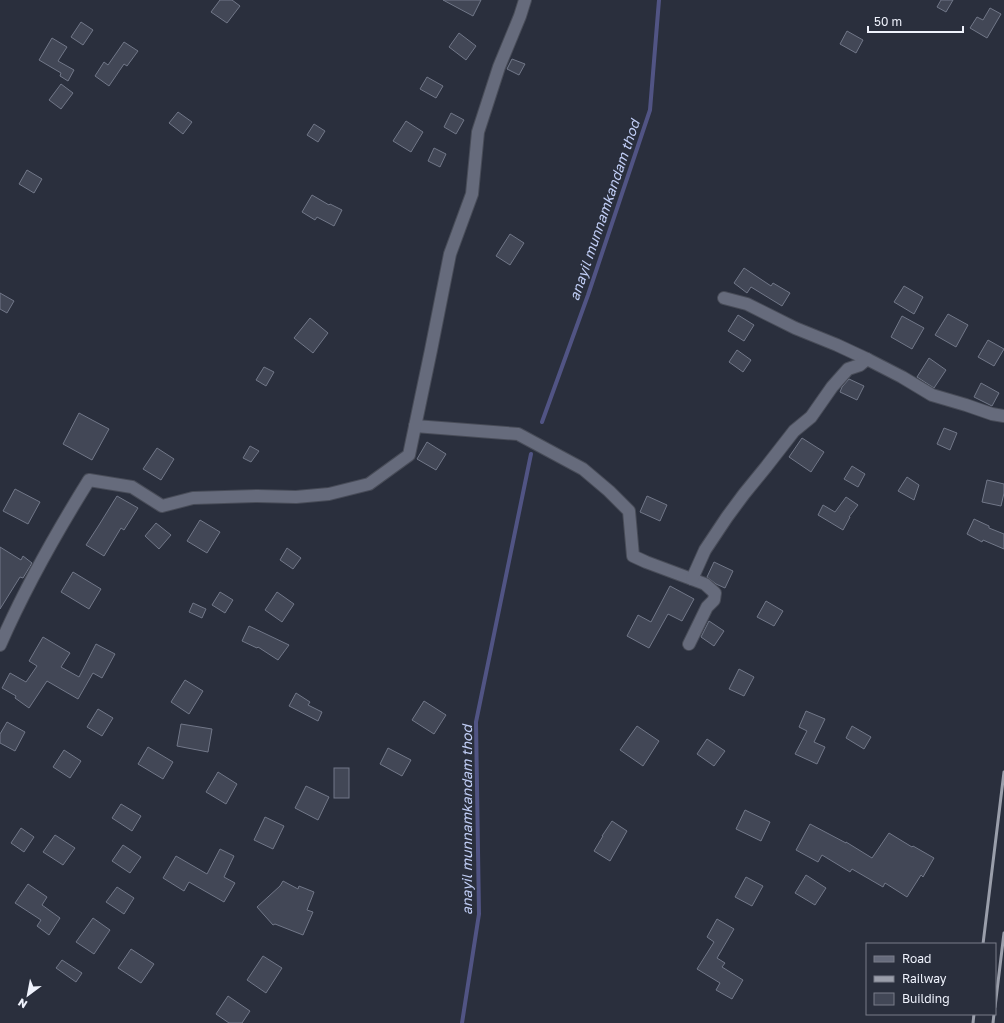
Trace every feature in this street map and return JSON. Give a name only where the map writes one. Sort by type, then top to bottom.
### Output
[{"type":"street","points":[[0,645],[43,557],[89,480],[132,487],[162,506],[193,498],[257,496],[296,497],[329,494],[369,484],[409,455],[450,254],[472,194],[478,132],[499,67],[525,0]]},
{"type":"street","points":[[724,298],[747,304],[795,328],[838,345],[902,377],[932,395],[992,414],[1004,416]]},
{"type":"street","points":[[692,579],[705,550],[727,517],[794,431],[811,417],[832,386],[848,369],[860,366],[867,359]]},
{"type":"street","points":[[415,426],[518,434],[583,469],[610,491],[629,511],[633,556],[705,584],[715,593],[714,600],[708,607],[689,644]]},
{"type":"building","points":[[220,0],[232,0],[240,6],[227,23],[211,12]]},
{"type":"building","points":[[443,0],[481,0],[473,16]]},
{"type":"building","points":[[941,0],[953,0],[946,12],[937,7]]},
{"type":"building","points":[[990,8],[1001,14],[987,38],[970,28],[977,17],[983,20]]},
{"type":"building","points":[[81,22],[93,30],[83,45],[71,37]]},
{"type":"building","points":[[847,31],[863,40],[856,53],[840,44]]},
{"type":"building","points":[[459,33],[476,46],[466,60],[449,47]]},
{"type":"building","points":[[52,38],[67,47],[58,61],[74,70],[68,81],[60,76],[61,73],[39,60]]},
{"type":"building","points":[[124,42],[138,51],[127,66],[124,64],[109,86],[95,76],[104,62],[108,65]]},
{"type":"building","points":[[512,59],[525,64],[519,75],[507,69]]},
{"type":"building","points":[[427,77],[443,86],[436,98],[420,89]]},
{"type":"building","points":[[61,84],[73,93],[61,109],[49,100]]},
{"type":"building","points":[[178,112],[192,122],[183,134],[169,123]]},
{"type":"building","points":[[451,113],[464,120],[456,134],[444,127]]},
{"type":"building","points":[[406,121],[423,132],[411,152],[393,141]]},
{"type":"building","points":[[314,124],[325,131],[318,142],[307,135]]},
{"type":"building","points":[[434,148],[446,154],[440,167],[428,161]]},
{"type":"building","points":[[27,170],[42,179],[34,193],[19,184]]},
{"type":"building","points":[[312,195],[329,205],[330,204],[342,210],[334,226],[317,217],[315,220],[302,212]]},
{"type":"building","points":[[510,234],[524,243],[510,265],[496,256]]},
{"type":"building","points":[[744,268],[771,286],[773,283],[790,293],[782,306],[751,287],[747,293],[734,283]]},
{"type":"building","points":[[904,286],[923,297],[914,314],[894,302]]},
{"type":"building","points":[[0,293],[14,301],[7,313],[0,309]]},
{"type":"building","points":[[948,314],[968,325],[956,347],[935,335]]},
{"type":"building","points":[[738,315],[754,325],[744,341],[728,331]]},
{"type":"building","points":[[902,316],[924,328],[912,349],[891,337]]},
{"type":"building","points":[[310,318],[328,333],[313,353],[294,338]]},
{"type":"building","points":[[988,340],[1004,349],[994,366],[978,357]]},
{"type":"building","points":[[737,350],[751,360],[743,372],[729,362]]},
{"type":"building","points":[[929,358],[946,370],[934,388],[917,377]]},
{"type":"building","points":[[264,367],[274,372],[266,386],[256,380]]},
{"type":"building","points":[[849,379],[864,386],[857,400],[840,392],[842,387]]},
{"type":"building","points":[[981,383],[999,393],[992,406],[974,397]]},
{"type":"building","points":[[79,413],[109,429],[92,460],[63,444]]},
{"type":"building","points":[[944,428],[957,433],[950,450],[937,444]]},
{"type":"building","points":[[802,438],[824,452],[811,472],[789,457]]},
{"type":"building","points":[[427,442],[446,454],[436,470],[417,459]]},
{"type":"building","points":[[250,446],[259,451],[251,462],[243,458]]},
{"type":"building","points":[[157,448],[174,459],[161,480],[143,469]]},
{"type":"building","points":[[852,466],[865,474],[858,487],[844,479]]},
{"type":"building","points":[[907,477],[919,485],[914,500],[898,491]]},
{"type":"building","points":[[987,480],[1004,484],[1004,493],[1001,506],[982,502]]},
{"type":"building","points":[[15,489],[40,502],[28,524],[3,511]]},
{"type":"building","points":[[117,496],[138,508],[124,530],[121,528],[104,556],[86,545]]},
{"type":"building","points":[[647,496],[667,505],[660,521],[640,512]]},
{"type":"building","points":[[846,497],[858,505],[849,517],[843,530],[818,515],[823,505],[835,512]]},
{"type":"building","points":[[974,519],[989,526],[989,528],[1004,534],[1004,549],[983,540],[982,542],[967,534]]},
{"type":"building","points":[[200,520],[220,532],[207,553],[187,541]]},
{"type":"building","points":[[156,523],[171,535],[159,549],[145,536]]},
{"type":"building","points":[[0,547],[21,560],[23,556],[32,563],[23,578],[20,577],[0,609]]},
{"type":"building","points":[[287,548],[301,558],[293,569],[280,560]]},
{"type":"building","points":[[714,562],[733,571],[725,588],[716,584],[707,577]]},
{"type":"building","points":[[73,572],[101,589],[89,609],[61,592]]},
{"type":"building","points":[[670,586],[694,599],[682,621],[668,614],[649,648],[627,636],[638,615],[651,622]]},
{"type":"building","points":[[220,592],[233,600],[225,613],[212,605]]},
{"type":"building","points":[[277,592],[294,604],[282,622],[265,610]]},
{"type":"building","points":[[766,601],[783,611],[774,626],[757,617]]},
{"type":"building","points":[[193,603],[206,609],[202,618],[189,612]]},
{"type":"building","points":[[709,621],[724,631],[714,646],[701,637]]},
{"type":"building","points":[[249,626],[289,645],[278,660],[258,647],[257,648],[242,641]]},
{"type":"building","points":[[43,637],[70,653],[61,667],[79,677],[96,644],[115,654],[102,678],[93,673],[78,699],[47,681],[29,708],[15,698],[16,696],[2,688],[10,673],[26,682],[37,666],[29,661]]},
{"type":"building","points":[[739,669],[754,677],[744,696],[729,689]]},
{"type":"building","points":[[185,680],[203,691],[189,714],[171,702]]},
{"type":"building","points":[[296,693],[310,702],[308,705],[322,712],[318,721],[289,706]]},
{"type":"building","points":[[424,701],[446,715],[434,734],[412,720]]},
{"type":"building","points":[[98,709],[113,718],[102,736],[87,727]]},
{"type":"building","points":[[806,711],[825,719],[814,742],[825,747],[817,764],[795,754],[807,731],[799,727]]},
{"type":"building","points":[[7,722],[25,732],[15,751],[0,743],[0,734]]},
{"type":"building","points":[[181,724],[212,729],[208,752],[177,746]]},
{"type":"building","points":[[637,726],[659,741],[643,766],[620,750]]},
{"type":"building","points":[[852,726],[871,737],[864,749],[846,738]]},
{"type":"building","points":[[707,739],[725,751],[714,766],[697,754]]},
{"type":"building","points":[[148,747],[173,762],[163,779],[138,764]]},
{"type":"building","points":[[388,748],[411,760],[402,776],[380,764]]},
{"type":"building","points":[[64,750],[81,761],[70,778],[53,767]]},
{"type":"building","points":[[334,768],[349,768],[349,798],[334,798]]},
{"type":"building","points":[[218,772],[237,784],[226,804],[206,792]]},
{"type":"building","points":[[306,786],[329,797],[318,820],[295,808]]},
{"type":"building","points":[[121,804],[141,816],[132,831],[112,818]]},
{"type":"building","points":[[745,810],[770,822],[761,841],[736,829]]},
{"type":"building","points":[[265,817],[284,826],[273,849],[254,840]]},
{"type":"building","points":[[612,821],[627,831],[610,861],[594,851]]},
{"type":"building","points":[[810,824],[846,842],[872,858],[889,833],[934,858],[923,877],[921,875],[907,897],[885,883],[883,887],[852,869],[850,872],[822,855],[818,862],[796,850]]},
{"type":"building","points":[[21,828],[34,837],[24,852],[11,843]]},
{"type":"building","points":[[55,835],[75,848],[63,865],[43,852]]},
{"type":"building","points":[[123,845],[141,857],[130,873],[112,861]]},
{"type":"building","points":[[220,849],[234,856],[224,877],[235,883],[224,902],[189,882],[184,891],[163,878],[176,856],[207,874]]},
{"type":"building","points":[[806,875],[826,888],[815,905],[795,893]]},
{"type":"building","points":[[746,877],[763,886],[752,906],[735,897]]},
{"type":"building","points":[[283,881],[298,889],[299,886],[314,892],[307,910],[313,912],[303,935],[275,924],[273,925],[257,907],[280,886]]},
{"type":"building","points":[[28,884],[47,897],[42,905],[60,918],[49,935],[37,926],[41,920],[15,903]]},
{"type":"building","points":[[117,887],[134,898],[124,914],[106,902]]},
{"type":"building","points":[[93,918],[110,930],[94,954],[76,942]]},
{"type":"building","points":[[717,919],[734,929],[717,958],[725,963],[722,967],[743,980],[732,999],[716,990],[720,983],[697,969],[714,942],[707,937]]},
{"type":"building","points":[[131,949],[154,964],[141,983],[118,968]]},
{"type":"building","points":[[263,956],[282,968],[266,993],[247,980]]},
{"type":"building","points":[[62,960],[82,973],[76,982],[56,968]]},
{"type":"building","points":[[228,996],[250,1011],[242,1023],[229,1023],[216,1014]]},
{"type":"waterway","name":"anayil munnamkandam thod","points":[[542,422],[588,295],[650,110],[659,0]]},
{"type":"waterway","name":"anayil munnamkandam thod","points":[[462,1023],[479,914],[476,722],[531,454]]},
{"type":"railway","points":[[983,943],[1004,772]]},
{"type":"railway","points":[[996,999],[1004,933]]},
{"type":"railway","points":[[973,1023],[974,1015]]},
{"type":"railway","points":[[993,1023],[994,1015]]}]
